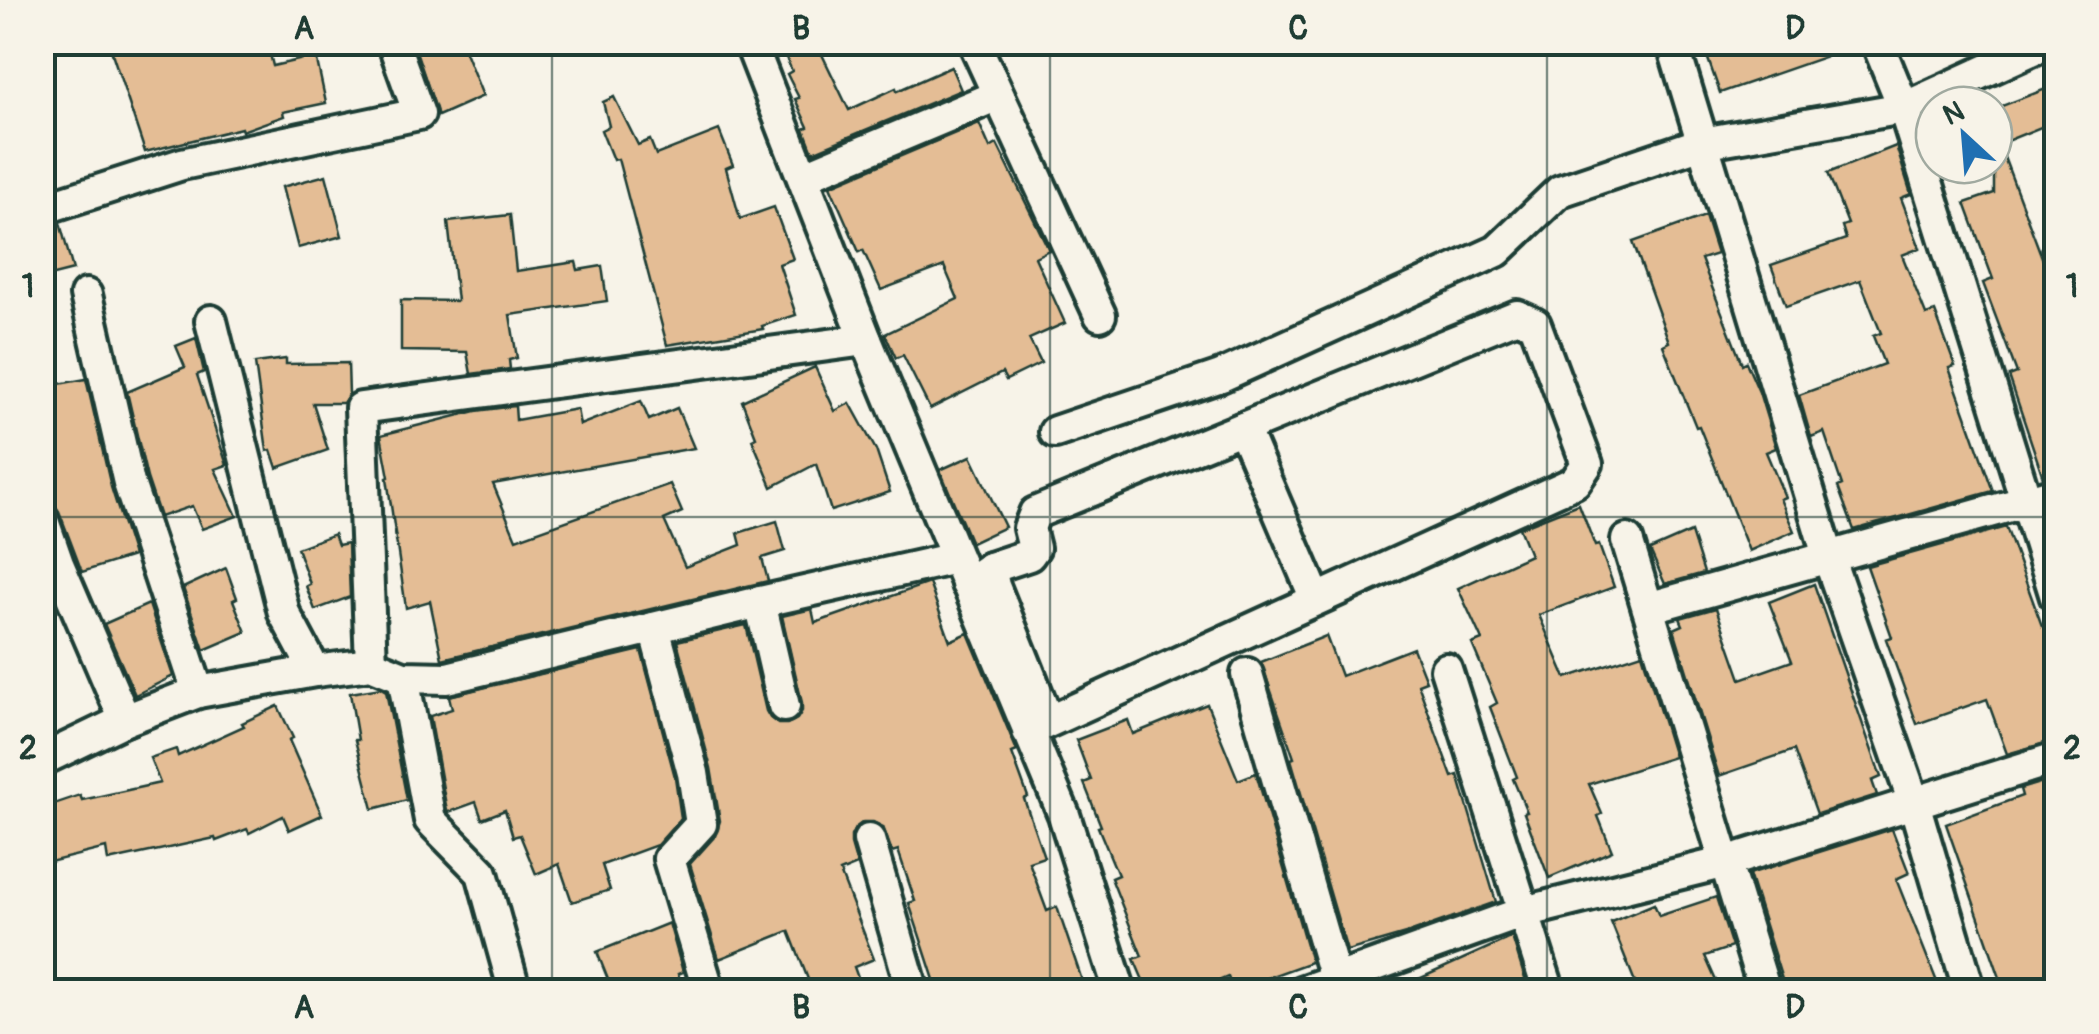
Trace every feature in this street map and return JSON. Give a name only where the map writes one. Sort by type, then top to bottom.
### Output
[{"type":"street","points":[[42,210],[182,164],[419,114],[392,42]]},
{"type":"street","points":[[750,42],[866,340],[1038,726],[1120,992]]},
{"type":"street","points":[[974,42],[1100,315]]},
{"type":"street","points":[[1672,42],[1829,558],[1914,803],[1970,992]]},
{"type":"street","points":[[1877,42],[1904,108],[2056,597]]},
{"type":"street","points":[[1055,432],[1221,376],[1497,252],[1560,191],[1702,143],[1904,108],[2049,42]]},
{"type":"street","points":[[802,177],[998,94]]},
{"type":"street","points":[[86,294],[129,483],[198,692]]},
{"type":"street","points":[[42,760],[125,720],[198,692],[371,664],[403,677],[448,678],[760,602],[971,570],[1029,555],[1034,548],[1029,528],[1035,513],[1517,316],[1536,324],[1587,464],[1575,482],[1038,726]]},
{"type":"street","points":[[211,321],[284,614],[314,671]]},
{"type":"street","points":[[371,664],[360,408],[866,340]]},
{"type":"street","points":[[1243,428],[1316,598]]},
{"type":"street","points":[[1648,608],[2056,493]]},
{"type":"street","points":[[42,518],[50,566],[125,720]]},
{"type":"street","points":[[1626,540],[1766,992]]},
{"type":"street","points":[[760,602],[784,706]]},
{"type":"street","points":[[654,628],[693,773],[701,824],[668,859],[709,992]]},
{"type":"street","points":[[1446,668],[1549,992]]},
{"type":"street","points":[[1247,674],[1338,986]]},
{"type":"street","points":[[403,677],[430,820],[482,873],[515,992]]},
{"type":"street","points":[[1301,992],[1338,986],[1524,912],[1726,862],[2056,758]]},
{"type":"street","points":[[868,840],[913,992]]},
{"type":"building","points":[[134,42],[267,42],[273,66],[316,56],[326,103],[283,112],[284,116],[242,131],[241,128],[145,152],[110,47]]},
{"type":"building","points":[[413,42],[461,42],[483,96],[438,116]]},
{"type":"building","points":[[779,42],[816,42],[849,110],[951,67],[961,90],[813,152],[804,129],[808,127],[795,99],[799,98],[787,74],[792,71]]},
{"type":"building","points":[[1702,42],[1852,42],[1853,47],[1720,93]]},
{"type":"building","points":[[2056,85],[2056,121],[2014,138],[2014,101]]},
{"type":"building","points":[[614,97],[638,145],[650,140],[656,155],[719,130],[733,165],[726,168],[740,219],[774,207],[793,259],[779,264],[796,315],[762,326],[763,329],[667,345],[618,159],[613,160],[601,130],[609,126],[603,102]]},
{"type":"building","points":[[979,123],[990,148],[997,144],[1049,250],[1035,257],[1065,323],[1029,339],[1041,363],[1006,380],[1002,373],[930,409],[903,355],[896,358],[885,334],[958,299],[944,266],[881,290],[863,250],[859,252],[830,186]]},
{"type":"building","points":[[1896,146],[1911,194],[1901,198],[1920,248],[1902,255],[1926,315],[1935,312],[1955,366],[1949,368],[1993,491],[1854,530],[1824,432],[1811,437],[1799,395],[1884,364],[1873,336],[1881,333],[1860,280],[1786,306],[1771,265],[1846,239],[1842,226],[1848,224],[1828,173]]},
{"type":"building","points":[[326,175],[342,236],[298,248],[282,187]]},
{"type":"building","points":[[2014,184],[2043,260],[2047,258],[2051,267],[2056,264],[2056,475],[2043,477],[2009,376],[2017,373],[1983,283],[1993,279],[1965,203],[1994,193],[1994,185]]},
{"type":"building","points":[[510,215],[516,271],[576,262],[578,270],[602,266],[607,301],[510,315],[517,358],[509,360],[510,369],[471,374],[467,352],[401,351],[401,300],[457,301],[448,222]]},
{"type":"building","points":[[1705,216],[1717,254],[1701,259],[1742,364],[1746,362],[1759,392],[1776,448],[1766,452],[1794,531],[1749,551],[1663,345],[1669,342],[1633,242]]},
{"type":"building","points":[[60,223],[73,270],[42,278],[42,227]]},
{"type":"building","points":[[196,338],[204,372],[197,375],[227,465],[215,469],[237,516],[202,529],[192,506],[160,517],[127,392],[185,367],[176,346]]},
{"type":"building","points":[[286,359],[286,364],[348,363],[349,394],[343,403],[313,403],[328,450],[277,468],[271,450],[267,451],[255,363]]},
{"type":"building","points":[[815,367],[835,411],[850,403],[876,450],[890,492],[831,511],[816,464],[772,487],[752,439],[756,437],[742,401]]},
{"type":"building","points":[[86,379],[111,487],[133,556],[82,572],[59,511],[53,503],[42,500],[42,387]]},
{"type":"building","points":[[641,401],[649,420],[677,408],[694,448],[493,484],[516,539],[670,484],[682,512],[664,520],[685,567],[741,545],[738,533],[777,521],[785,551],[762,558],[768,581],[442,659],[430,601],[406,608],[381,435],[476,411],[515,406],[516,420],[577,409],[580,425]]},
{"type":"building","points":[[971,456],[1005,527],[971,543],[940,470]]},
{"type":"building","points":[[1579,504],[1614,587],[1539,615],[1566,678],[1642,653],[1674,757],[1589,784],[1612,851],[1549,878],[1490,707],[1497,703],[1472,644],[1482,640],[1458,588],[1530,555],[1519,528]]},
{"type":"building","points":[[2006,527],[2056,654],[2056,740],[2007,754],[1987,699],[1917,724],[1886,639],[1892,637],[1867,566]]},
{"type":"building","points":[[1691,532],[1704,573],[1665,584],[1650,550]]},
{"type":"building","points":[[334,534],[338,545],[348,543],[350,597],[315,610],[297,548]]},
{"type":"building","points":[[226,568],[246,632],[204,650],[183,588]]},
{"type":"building","points":[[929,583],[950,641],[968,633],[1017,751],[1012,753],[1044,857],[1029,862],[1047,911],[1057,907],[1086,992],[938,992],[909,903],[915,901],[898,850],[892,852],[883,827],[873,822],[863,822],[855,828],[851,844],[857,865],[840,872],[874,959],[854,967],[863,992],[813,992],[789,931],[719,959],[690,864],[715,836],[720,821],[711,768],[677,641],[746,625],[766,711],[778,724],[787,724],[797,719],[802,703],[782,616],[812,609],[815,623]]},
{"type":"building","points":[[1814,584],[1881,777],[1872,781],[1877,795],[1817,814],[1794,750],[1719,776],[1674,629],[1683,625],[1680,618],[1716,608],[1741,679],[1792,661],[1769,602]]},
{"type":"building","points":[[149,604],[173,676],[135,695],[104,624]]},
{"type":"building","points":[[1326,636],[1341,676],[1413,648],[1426,681],[1418,684],[1452,777],[1458,775],[1496,902],[1347,951],[1291,759],[1294,758],[1261,662]]},
{"type":"building","points":[[641,650],[675,777],[681,818],[657,845],[602,865],[610,890],[572,902],[559,864],[536,874],[520,835],[513,837],[505,810],[482,819],[476,802],[447,811],[430,716],[452,709],[449,696]]},
{"type":"building","points":[[381,688],[386,691],[407,800],[373,809],[355,740],[350,693]]},
{"type":"building","points":[[1207,704],[1238,780],[1256,773],[1311,962],[1233,990],[1228,977],[1193,992],[1148,992],[1134,959],[1142,956],[1111,878],[1118,875],[1084,783],[1091,780],[1076,740],[1128,720],[1133,734]]},
{"type":"building","points":[[278,706],[322,815],[289,830],[283,816],[249,833],[247,829],[216,841],[215,838],[108,861],[106,848],[42,864],[42,808],[80,795],[82,800],[160,783],[150,758],[176,749],[178,756]]},
{"type":"building","points":[[2056,778],[2056,992],[2005,992],[1946,824],[2022,796],[2020,789]]},
{"type":"building","points":[[1892,829],[1909,873],[1896,879],[1941,992],[1786,992],[1749,874]]},
{"type":"building","points":[[1716,897],[1732,947],[1705,956],[1721,992],[1639,992],[1611,922],[1654,904],[1659,916]]},
{"type":"building","points":[[669,923],[685,992],[613,992],[597,952]]},
{"type":"building","points":[[1512,937],[1529,992],[1390,992]]}]
